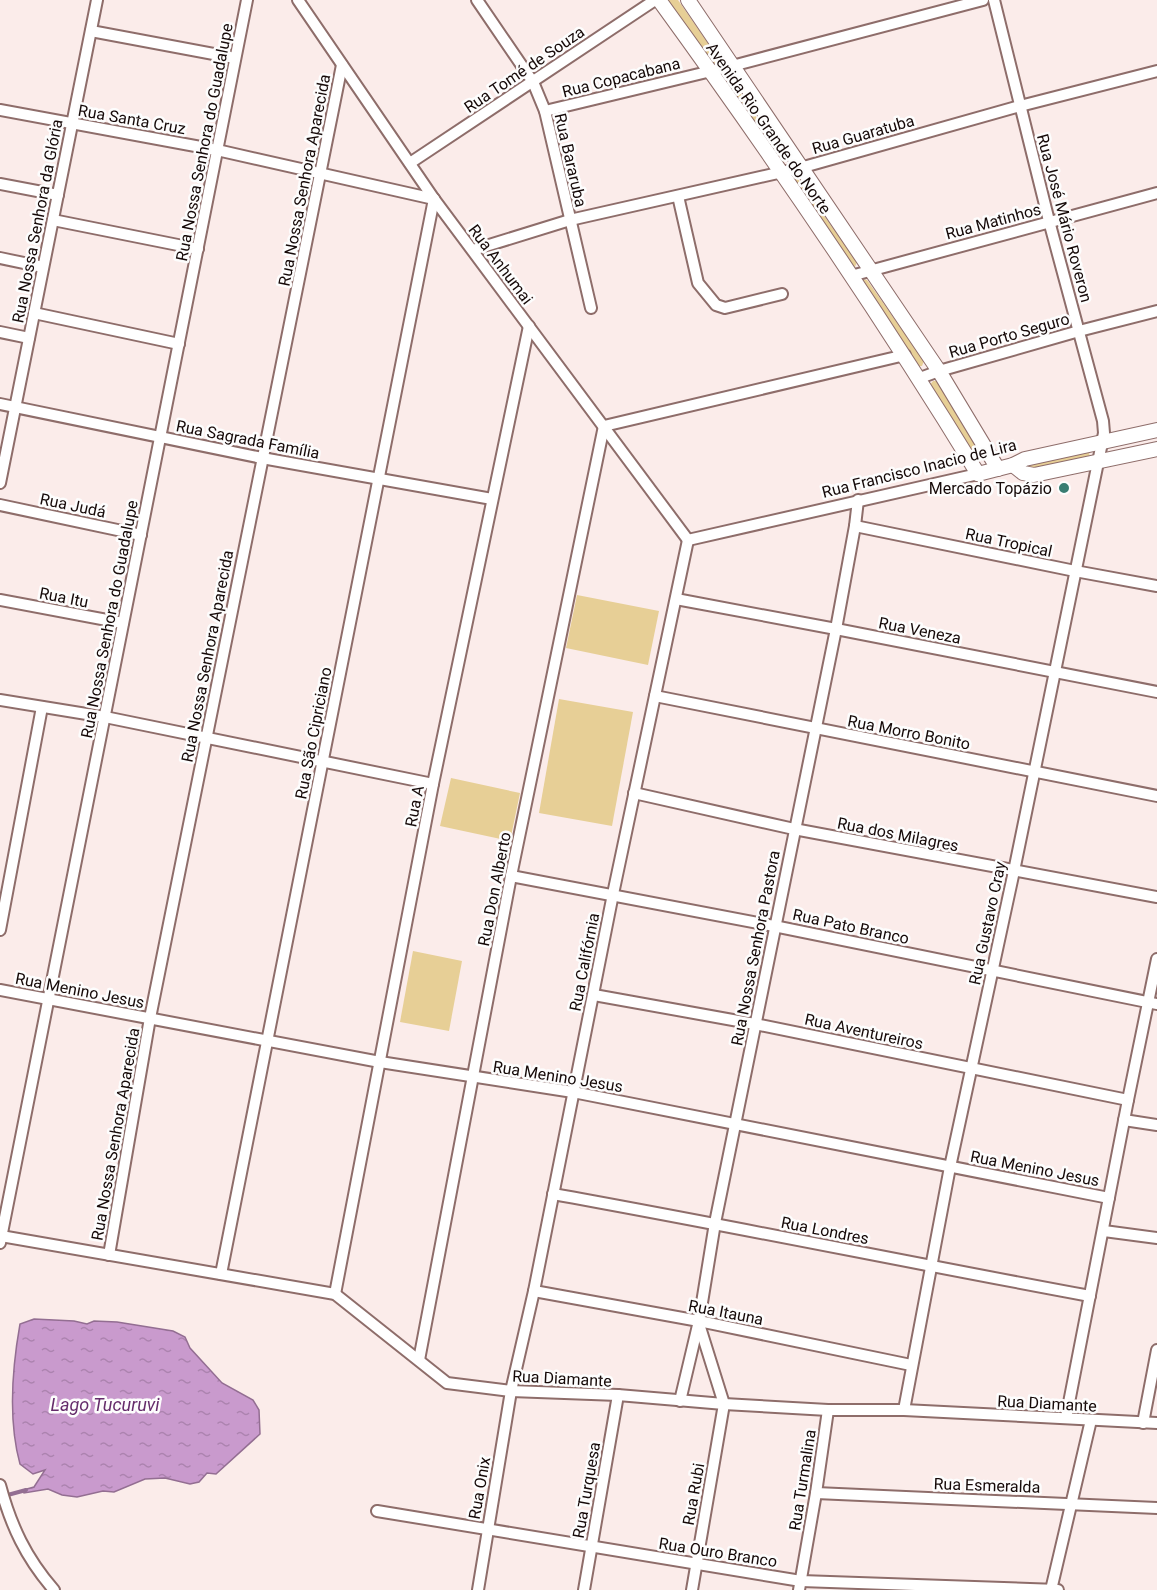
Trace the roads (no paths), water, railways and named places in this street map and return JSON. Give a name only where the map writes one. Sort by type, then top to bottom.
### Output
[{"type":"street","name":"Rua Nossa Senhora da Glória","points":[[0,480],[97,0]]},
{"type":"street","name":"Rua Nossa Senhora do Guadalupe","points":[[1,1240],[247,0]]},
{"type":"street","name":"Rua Anhumai","points":[[298,0],[434,199],[688,540]]},
{"type":"street","name":"Rua Bararuba","points":[[477,0],[533,82],[545,111],[591,308]]},
{"type":"street","name":"Rua Tomé de Souza","points":[[410,163],[657,0]]},
{"type":"street","name":"Avenida Rio Grande do Norte","points":[[657,0],[710,71],[851,276],[920,378],[978,474]]},
{"type":"street","name":"Avenida Rio Grande do Norte","points":[[688,0],[939,371],[998,469]]},
{"type":"street","name":"Rua Copacabana","points":[[545,111],[732,66],[983,0]]},
{"type":"street","name":"Rua José Mário Roveron","points":[[994,0],[1049,221],[1103,421],[1102,443]]},
{"type":"street","points":[[91,31],[236,58]]},
{"type":"street","name":"Rua Nossa Senhora Aparecida","points":[[110,1255],[150,1018],[342,65]]},
{"type":"street","name":"Rua Guaratuba","points":[[472,250],[570,220],[800,168],[1020,106],[1157,71]]},
{"type":"street","name":"Rua Santa Cruz","points":[[0,110],[217,150],[434,199]]},
{"type":"street","points":[[0,184],[58,195]]},
{"type":"street","name":"Rua Matinhos","points":[[871,270],[1157,193]]},
{"type":"street","points":[[678,196],[698,283],[716,305],[725,308],[782,294]]},
{"type":"street","name":"Rua São Cipriciano","points":[[221,1274],[434,199]]},
{"type":"street","points":[[53,220],[198,249]]},
{"type":"street","points":[[0,258],[44,267]]},
{"type":"street","points":[[851,276],[871,270]]},
{"type":"street","name":"Rua Porto Seguro","points":[[939,371],[1157,311]]},
{"type":"street","points":[[34,313],[179,344]]},
{"type":"street","name":"Rua A","points":[[335,1294],[433,783],[529,326]]},
{"type":"street","points":[[0,332],[29,338]]},
{"type":"street","points":[[604,426],[904,355]]},
{"type":"street","points":[[920,378],[939,371]]},
{"type":"street","name":"Rua Sagrada Família","points":[[0,404],[262,458],[492,499]]},
{"type":"street","name":"Rua Don Alberto","points":[[419,1360],[512,876],[604,426]]},
{"type":"street","name":"Rua Francisco Inacio de Lira","points":[[688,540],[978,474],[1013,465],[1025,459],[1157,429]]},
{"type":"street","name":"Rua Gustavo Cray","points":[[904,1410],[950,1167],[1014,872],[1102,443]]},
{"type":"street","points":[[1013,465],[1023,473],[1034,475],[1157,449]]},
{"type":"street","name":"Rua Nossa Senhora Pastora","points":[[680,1401],[699,1321],[715,1223],[836,628],[858,500]]},
{"type":"street","name":"Rua Judá","points":[[0,505],[141,535]]},
{"type":"street","name":"Rua Tropical","points":[[855,526],[1157,586]]},
{"type":"street","name":"Rua Califórnia","points":[[511,1391],[534,1291],[613,894],[688,540]]},
{"type":"street","name":"Rua Veneza","points":[[676,599],[836,628],[1157,692]]},
{"type":"street","name":"Rua Itu","points":[[0,600],[123,623]]},
{"type":"street","name":"Rua Morro Bonito","points":[[655,696],[1157,796]]},
{"type":"street","points":[[0,700],[105,717],[433,783]]},
{"type":"street","points":[[0,930],[42,707]]},
{"type":"street","name":"Rua dos Milagres","points":[[634,793],[794,829],[1157,897]]},
{"type":"street","name":"Rua Pato Branco","points":[[512,876],[613,894],[1152,1003]]},
{"type":"street","points":[[1066,1418],[1128,1100],[1152,1003],[1157,959]]},
{"type":"street","name":"Rua Menino Jesus","points":[[0,990],[380,1062],[573,1092],[1110,1198]]},
{"type":"street","name":"Rua Aventureiros","points":[[594,994],[755,1024],[1128,1100]]},
{"type":"street","points":[[1124,1120],[1157,1125]]},
{"type":"street","name":"Rua Londres","points":[[553,1194],[1090,1296]]},
{"type":"street","points":[[1104,1231],[1157,1238]]},
{"type":"street","name":"Rua Diamante","points":[[1,1240],[110,1255],[335,1294],[447,1383],[511,1391],[618,1395],[724,1404],[828,1410],[904,1410],[1157,1424]]},
{"type":"street","name":"Rua Itauna","points":[[534,1291],[699,1321],[911,1365]]},
{"type":"street","points":[[699,1321],[724,1404]]},
{"type":"street","points":[[1143,1423],[1157,1350]]},
{"type":"street","name":"Rua Onix","points":[[478,1590],[511,1391]]},
{"type":"street","name":"Rua Turquesa","points":[[584,1590],[618,1395]]},
{"type":"street","name":"Rua Rubi","points":[[692,1590],[724,1404]]},
{"type":"street","name":"Rua Turmalina","points":[[800,1585],[828,1410]]},
{"type":"street","points":[[1052,1590],[1091,1420]]},
{"type":"street","points":[[2,1492],[27,1556],[54,1590]]},
{"type":"street","name":"Rua Esmeralda","points":[[816,1493],[1157,1508]]},
{"type":"street","name":"Rua Ouro Branco","points":[[377,1511],[696,1563],[800,1585],[1058,1590]]},
{"type":"water","name":"Lago Tucuruvi","points":[[34,1319],[87,1324],[94,1321],[117,1322],[173,1331],[185,1337],[190,1348],[222,1383],[253,1400],[259,1410],[260,1434],[216,1474],[207,1473],[199,1482],[190,1484],[165,1478],[145,1479],[114,1492],[103,1491],[77,1497],[62,1495],[48,1489],[24,1493],[23,1490],[34,1487],[45,1470],[33,1474],[20,1464],[14,1430],[13,1376],[20,1324]]},
{"type":"waterway","points":[[4,1496],[26,1490]]},
{"type":"place","name":"Mercado Topázio","points":[[1064,488]]}]
